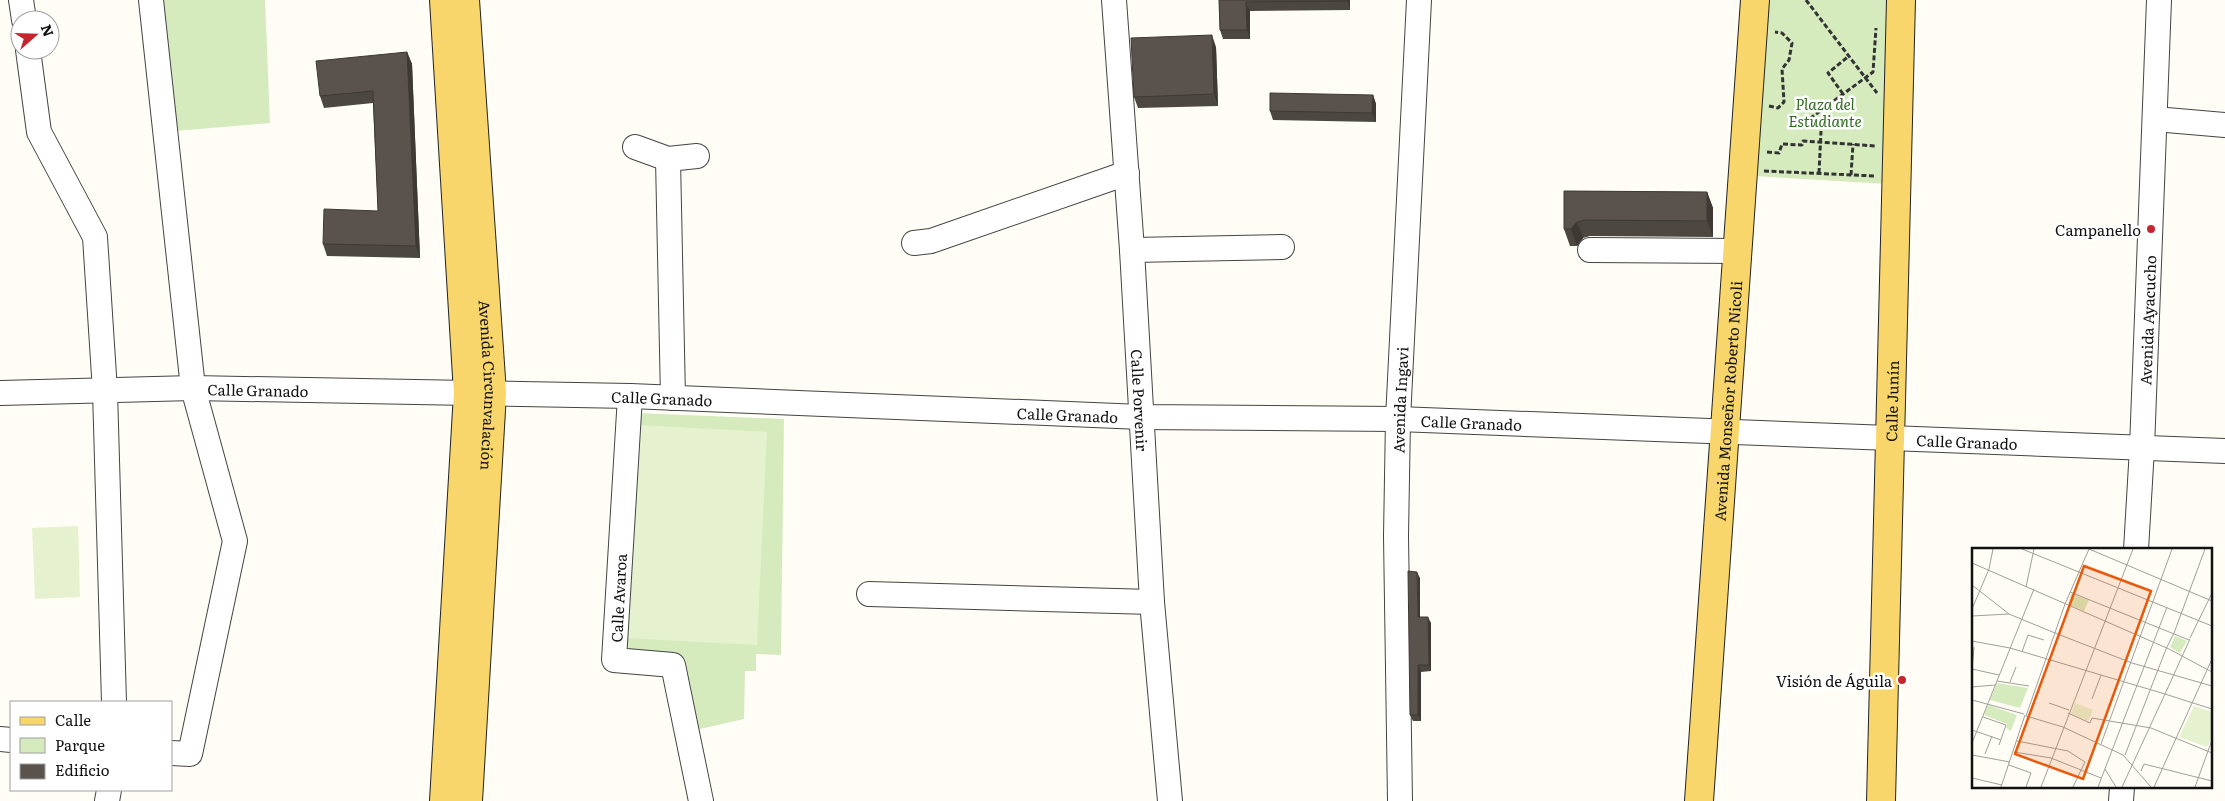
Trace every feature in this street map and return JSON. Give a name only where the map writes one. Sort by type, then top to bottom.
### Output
[{"type":"main road","name":"Avenida Circunvalación","points":[[444,0],[480,393],[444,801]]},
{"type":"main road","name":"Avenida Circunvalación","points":[[465,0],[480,393],[468,801]]},
{"type":"main road","name":"Avenida Monseñor Roberto Nicoli","points":[[1699,801],[1739,251],[1755,0]]},
{"type":"main road","name":"Calle Junín","points":[[1881,801],[1901,0]]},
{"type":"street","points":[[151,0],[193,388],[235,541],[190,754],[172,753]]},
{"type":"street","name":"Calle Porvenir","points":[[1114,0],[1132,250],[1152,602],[1170,801]]},
{"type":"street","name":"Avenida Ingavi","points":[[1400,801],[1396,536],[1398,419],[1419,0]]},
{"type":"street","name":"Avenida Ayacucho","points":[[2136,548],[2142,448],[2160,0]]},
{"type":"street","points":[[29,60],[39,132],[95,237],[105,391],[114,701]]},
{"type":"street","points":[[2155,119],[2225,126]]},
{"type":"street","points":[[635,147],[668,159],[697,156]]},
{"type":"street","points":[[668,159],[673,398]]},
{"type":"street","points":[[914,243],[931,241],[1127,173]]},
{"type":"street","points":[[1132,250],[1282,247]]},
{"type":"street","points":[[1590,250],[1739,251]]},
{"type":"street","name":"Calle Granado","points":[[0,393],[193,388],[630,396],[1141,417],[1398,419],[2225,451]]},
{"type":"street","name":"Calle Avaroa","points":[[630,396],[614,660],[673,665],[701,801]]},
{"type":"street","points":[[869,594],[1152,602]]},
{"type":"street","points":[[2121,801],[2122,788]]},
{"type":"path","points":[[1806,0],[1881,98]]},
{"type":"path","points":[[1804,123],[1873,72],[1876,28]]},
{"type":"path","points":[[1766,105],[1778,108],[1784,102],[1782,70],[1789,60],[1792,43],[1782,34],[1772,31]]},
{"type":"path","points":[[1842,94],[1828,73],[1849,56]]},
{"type":"path","points":[[1819,173],[1821,131]]},
{"type":"path","points":[[1764,152],[1779,153],[1782,144],[1802,145],[1803,141],[1878,146]]},
{"type":"path","points":[[1851,175],[1853,144]]},
{"type":"path","points":[[1763,161],[1762,171],[1876,176]]},
{"type":"green space","points":[[161,0],[265,0],[270,123],[175,131]]},
{"type":"green space","name":"Plaza del Estudiante","points":[[1769,0],[1894,0],[1888,184],[1755,176]]},
{"type":"green space","points":[[636,413],[784,419],[781,655],[756,654],[756,671],[745,671],[744,719],[687,732],[683,657],[621,652]]},
{"type":"green space","points":[[637,425],[767,432],[757,645],[626,638]]},
{"type":"green space","points":[[78,526],[80,597],[35,599],[32,528]]},
{"type":"building","points":[[1219,0],[1347,1],[1246,2],[1247,30],[1220,30]]},
{"type":"building","points":[[1212,35],[1214,94],[1134,97],[1131,38]]},
{"type":"building","points":[[407,52],[416,246],[323,244],[324,209],[378,211],[373,91],[320,96],[316,61]]},
{"type":"building","points":[[1270,93],[1373,95],[1372,113],[1270,111]]},
{"type":"building","points":[[1564,191],[1707,192],[1707,221],[1584,220],[1577,222],[1571,229],[1564,229]]},
{"type":"building","points":[[1408,571],[1417,572],[1418,617],[1428,617],[1429,665],[1418,665],[1418,715],[1410,715]]},
{"type":"place","name":"Campanello","points":[[2151,229]]},
{"type":"place","name":"Visión de Águila","points":[[1902,680]]}]
